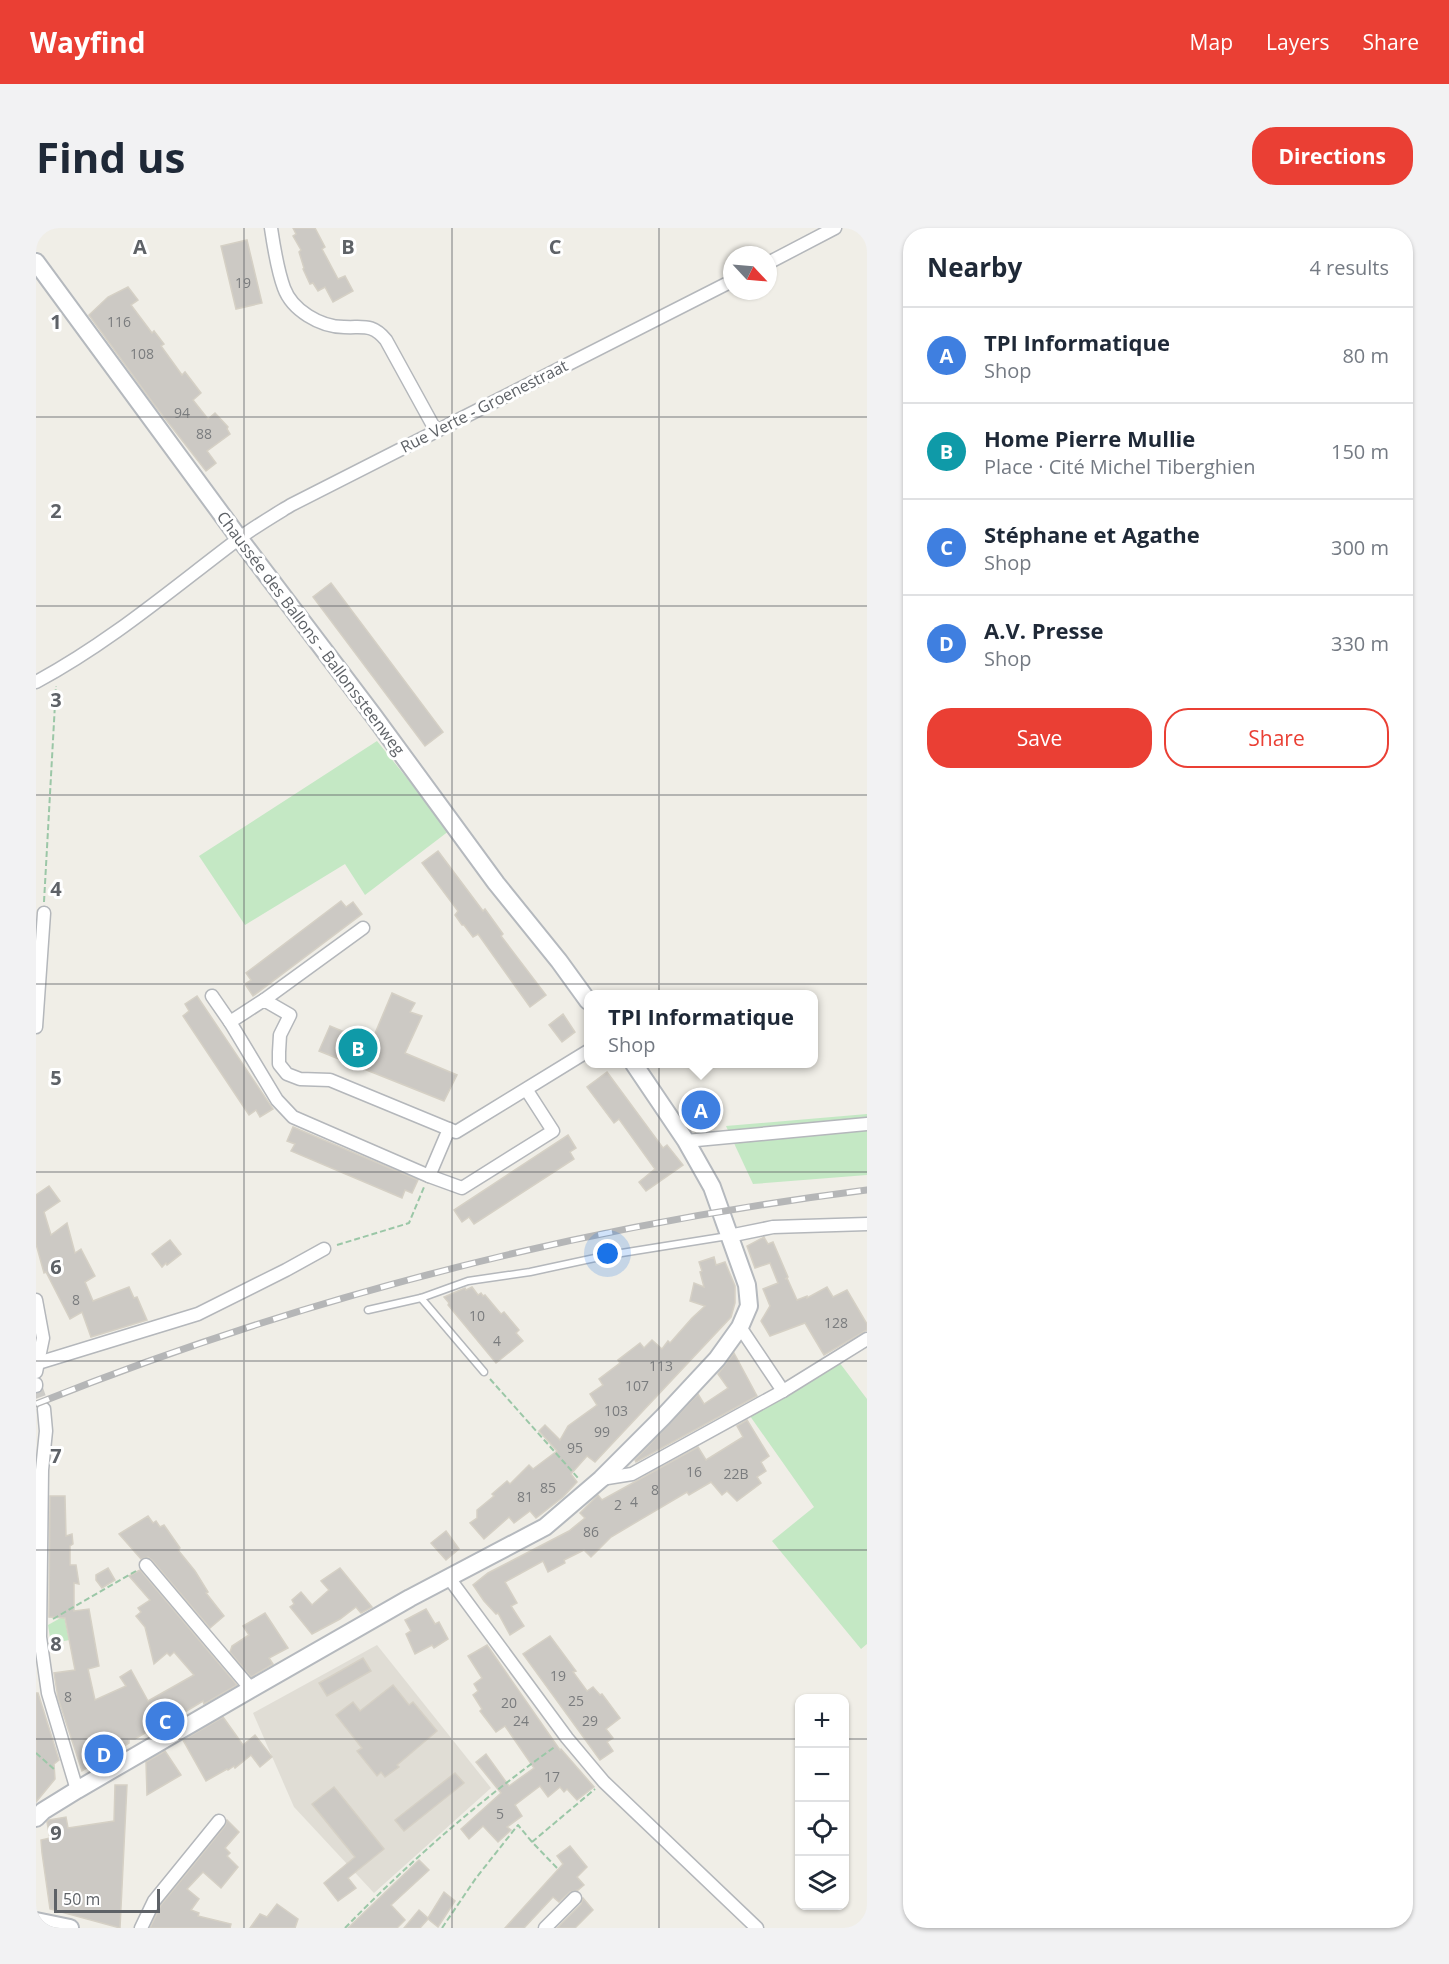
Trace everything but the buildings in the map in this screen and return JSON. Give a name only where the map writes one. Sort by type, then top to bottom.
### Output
[{"type":"street","points":[[271,228],[284,290],[293,302],[307,315],[327,324],[341,327],[363,326],[380,333],[436,430]]},
{"type":"street","points":[[777,258],[835,228]]},
{"type":"street","name":"Chaussée des Ballons - Ballonssteenweg","points":[[36,262],[496,883],[584,995]]},
{"type":"street","name":"Rue Verte - Groenestraat","points":[[36,682],[57,671],[168,595],[239,538],[291,505],[723,286]]},
{"type":"street","points":[[36,1027],[44,913]]},
{"type":"street","points":[[230,1022],[363,928]]},
{"type":"street","points":[[212,996],[277,1100],[293,1117],[462,1188],[553,1131],[526,1089]]},
{"type":"street","points":[[264,1000],[290,1015],[280,1035],[279,1052],[279,1064],[288,1074],[300,1079],[330,1080],[456,1132],[584,1053]]},
{"type":"street","points":[[36,1818],[48,1807],[251,1689],[545,1527],[594,1484],[663,1417],[717,1359],[740,1327],[748,1306],[747,1285],[712,1187],[686,1141],[636,1068]]},
{"type":"street","points":[[686,1141],[867,1124]]},
{"type":"street","points":[[429,1176],[449,1130]]},
{"type":"street","points":[[729,1236],[772,1227],[867,1224]]},
{"type":"street","points":[[36,1300],[43,1338],[37,1368],[198,1314],[324,1249]]},
{"type":"street","points":[[740,1327],[783,1391]]},
{"type":"street","points":[[594,1484],[632,1474],[783,1391],[867,1339]]},
{"type":"street","points":[[44,1409],[46,1431],[42,1470],[40,1668],[77,1790]]},
{"type":"street","points":[[146,1565],[251,1689]]},
{"type":"street","points":[[449,1578],[567,1738],[604,1782],[757,1928]]},
{"type":"street","points":[[141,1928],[154,1900],[219,1821]]},
{"type":"street","points":[[545,1928],[575,1898]]},
{"type":"street","points":[[36,1921],[70,1928]]},
{"type":"lane","points":[[368,1310],[421,1298],[468,1281],[530,1272],[609,1254],[729,1236]]},
{"type":"lane","points":[[421,1298],[484,1372]]},
{"type":"path","points":[[44,913],[57,671]]},
{"type":"path","points":[[324,1249],[409,1223],[429,1176]]},
{"type":"path","points":[[484,1372],[594,1484]]},
{"type":"path","points":[[39,1627],[146,1565]]},
{"type":"path","points":[[345,1928],[451,1827],[504,1783],[567,1738]]},
{"type":"path","points":[[532,1842],[604,1782]]},
{"type":"path","points":[[442,1928],[476,1878],[518,1825],[557,1868]]},
{"type":"shaded area","points":[[377,1645],[491,1788],[374,1893],[294,1807],[253,1713]]},
{"type":"green space","points":[[377,741],[423,798],[436,789],[462,821],[365,895],[345,864],[245,925],[199,856]]},
{"type":"green space","points":[[867,1114],[867,1175],[753,1184],[726,1126]]},
{"type":"green space","points":[[839,1362],[867,1399],[867,1644],[861,1649],[772,1541],[814,1507],[750,1416]]},
{"type":"green space","points":[[64,1616],[69,1640],[51,1644],[48,1625]]},
{"type":"tunnel","points":[[36,1386],[44,1409]]},
{"type":"railway","points":[[36,1404],[238,1330],[445,1270],[549,1245],[654,1224],[760,1205],[867,1190]]},
{"type":"place","name":"Home Pierre Mullie","points":[[358,1048]]},
{"type":"place","name":"TPI Informatique","points":[[701,1110]]},
{"type":"place","name":"Stéphane et Agathe","points":[[165,1721]]},
{"type":"place","name":"A.V. Presse","points":[[104,1754]]}]
